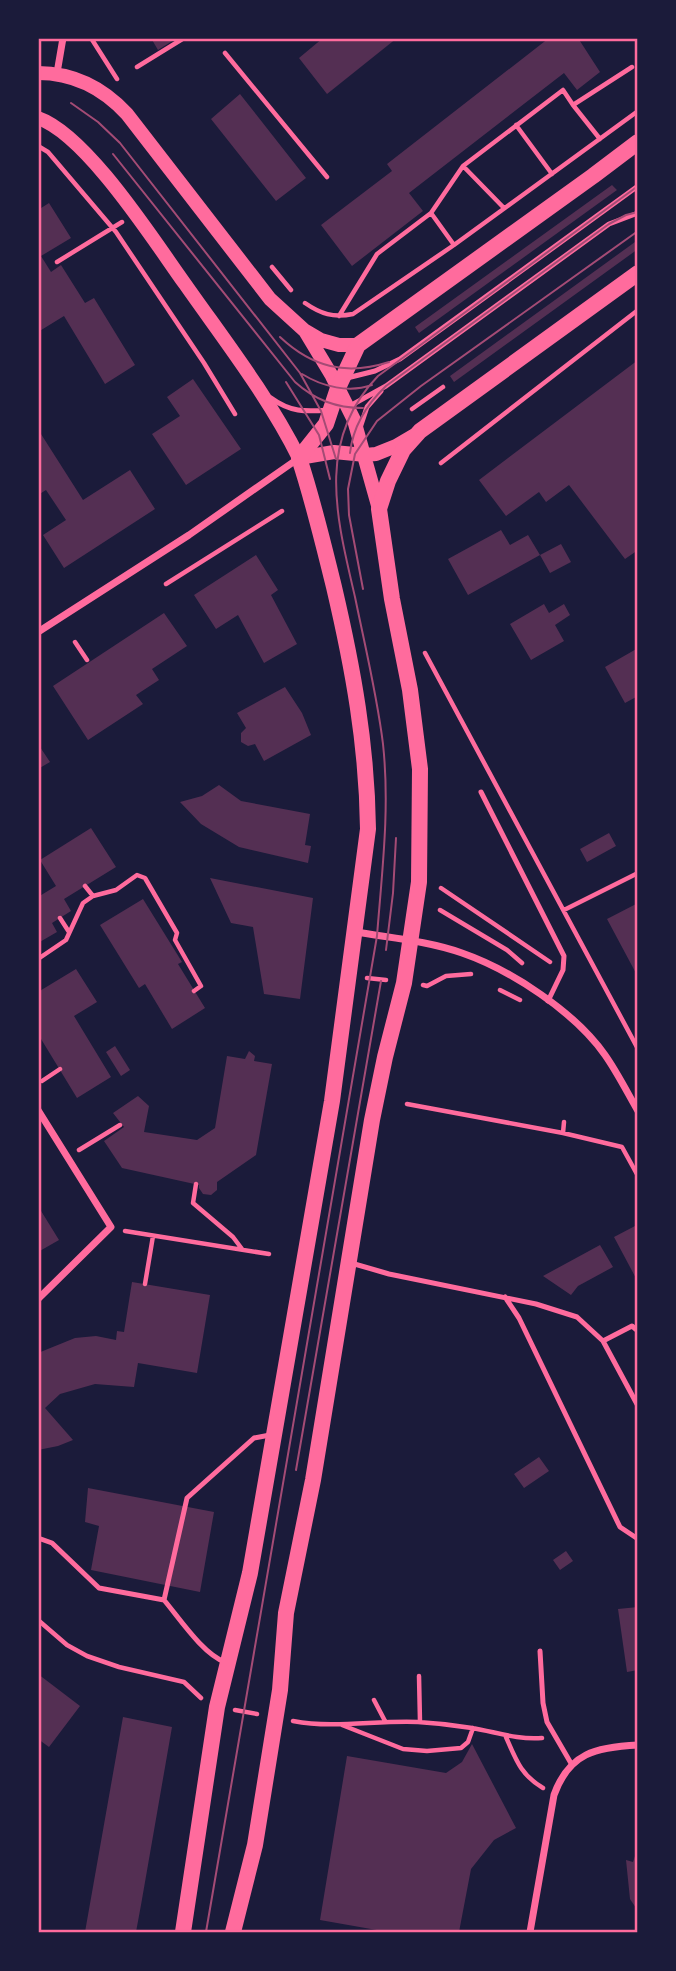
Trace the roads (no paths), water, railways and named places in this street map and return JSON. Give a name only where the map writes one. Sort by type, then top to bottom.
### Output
[{"type":"main road","points":[[38,72],[57,73],[80,80],[107,95],[117,104],[270,299],[304,330],[321,340],[339,345],[358,345]]},
{"type":"main road","points":[[38,118],[50,122],[71,138],[135,214],[257,386],[299,458],[313,500],[342,621],[363,732],[368,784],[368,829],[332,1101],[250,1573],[217,1707],[183,1933]]},
{"type":"main road","points":[[299,458],[319,435],[331,410],[337,381],[358,345],[638,142]]},
{"type":"main road","points":[[299,458],[339,452],[365,456],[384,452],[420,431],[638,273]]},
{"type":"main road","points":[[233,1933],[255,1845],[280,1690],[286,1613],[313,1480],[385,1057],[404,983],[419,882],[420,769],[410,690],[392,599],[379,509],[359,434],[348,407],[337,381],[304,330]]},
{"type":"main road","points":[[379,509],[388,481],[403,450],[420,431]]},
{"type":"street","points":[[57,73],[64,38]]},
{"type":"street","points":[[38,632],[188,535],[299,458]]},
{"type":"street","points":[[355,932],[462,953],[495,967],[548,1001],[584,1030],[605,1054],[638,1111]]},
{"type":"street","points":[[38,1110],[111,1227],[38,1298]]},
{"type":"street","points":[[530,1933],[554,1795],[560,1779],[586,1754],[604,1748],[638,1745]]},
{"type":"lane","points":[[337,381],[375,371],[400,359],[638,186]]},
{"type":"lane","points":[[257,386],[285,408],[300,412],[348,407],[386,386],[609,224],[638,213]]},
{"type":"lane","points":[[359,434],[368,407],[386,386]]},
{"type":"lane","points":[[481,792],[564,956],[562,970],[548,1001]]},
{"type":"lane","points":[[348,1262],[389,1274],[536,1304],[577,1317],[603,1341],[638,1406]]},
{"type":"lane","points":[[505,1297],[519,1318],[621,1527],[638,1539]]},
{"type":"lane","points":[[603,1341],[632,1326],[638,1331]]},
{"type":"lane","points":[[164,1600],[187,1498],[254,1438],[274,1435]]},
{"type":"lane","points":[[38,1538],[52,1544],[99,1588],[164,1600],[216,1658],[228,1662]]},
{"type":"lane","points":[[540,1651],[542,1703],[547,1722],[572,1765]]},
{"type":"tram line","points":[[71,103],[98,122],[120,143],[300,373],[321,411],[336,459]]},
{"type":"tram line","points":[[113,154],[295,382],[326,402],[363,408]]},
{"type":"tram line","points":[[206,1932],[377,936],[384,840],[385,768],[378,707],[342,539],[336,482],[338,454],[345,427],[358,401],[378,376],[638,186]]},
{"type":"tram line","points":[[350,453],[362,416],[386,386],[609,224],[638,212]]},
{"type":"tram line","points":[[363,589],[349,515],[348,489],[355,454],[377,421],[421,386],[638,231]]},
{"type":"tram line","points":[[280,337],[304,356],[330,366],[358,368],[389,362]]},
{"type":"tram line","points":[[302,374],[336,387],[372,385]]},
{"type":"tram line","points":[[286,382],[319,435],[330,479]]},
{"type":"tram line","points":[[386,950],[396,838]]},
{"type":"tram line","points":[[296,1470],[381,981]]}]
